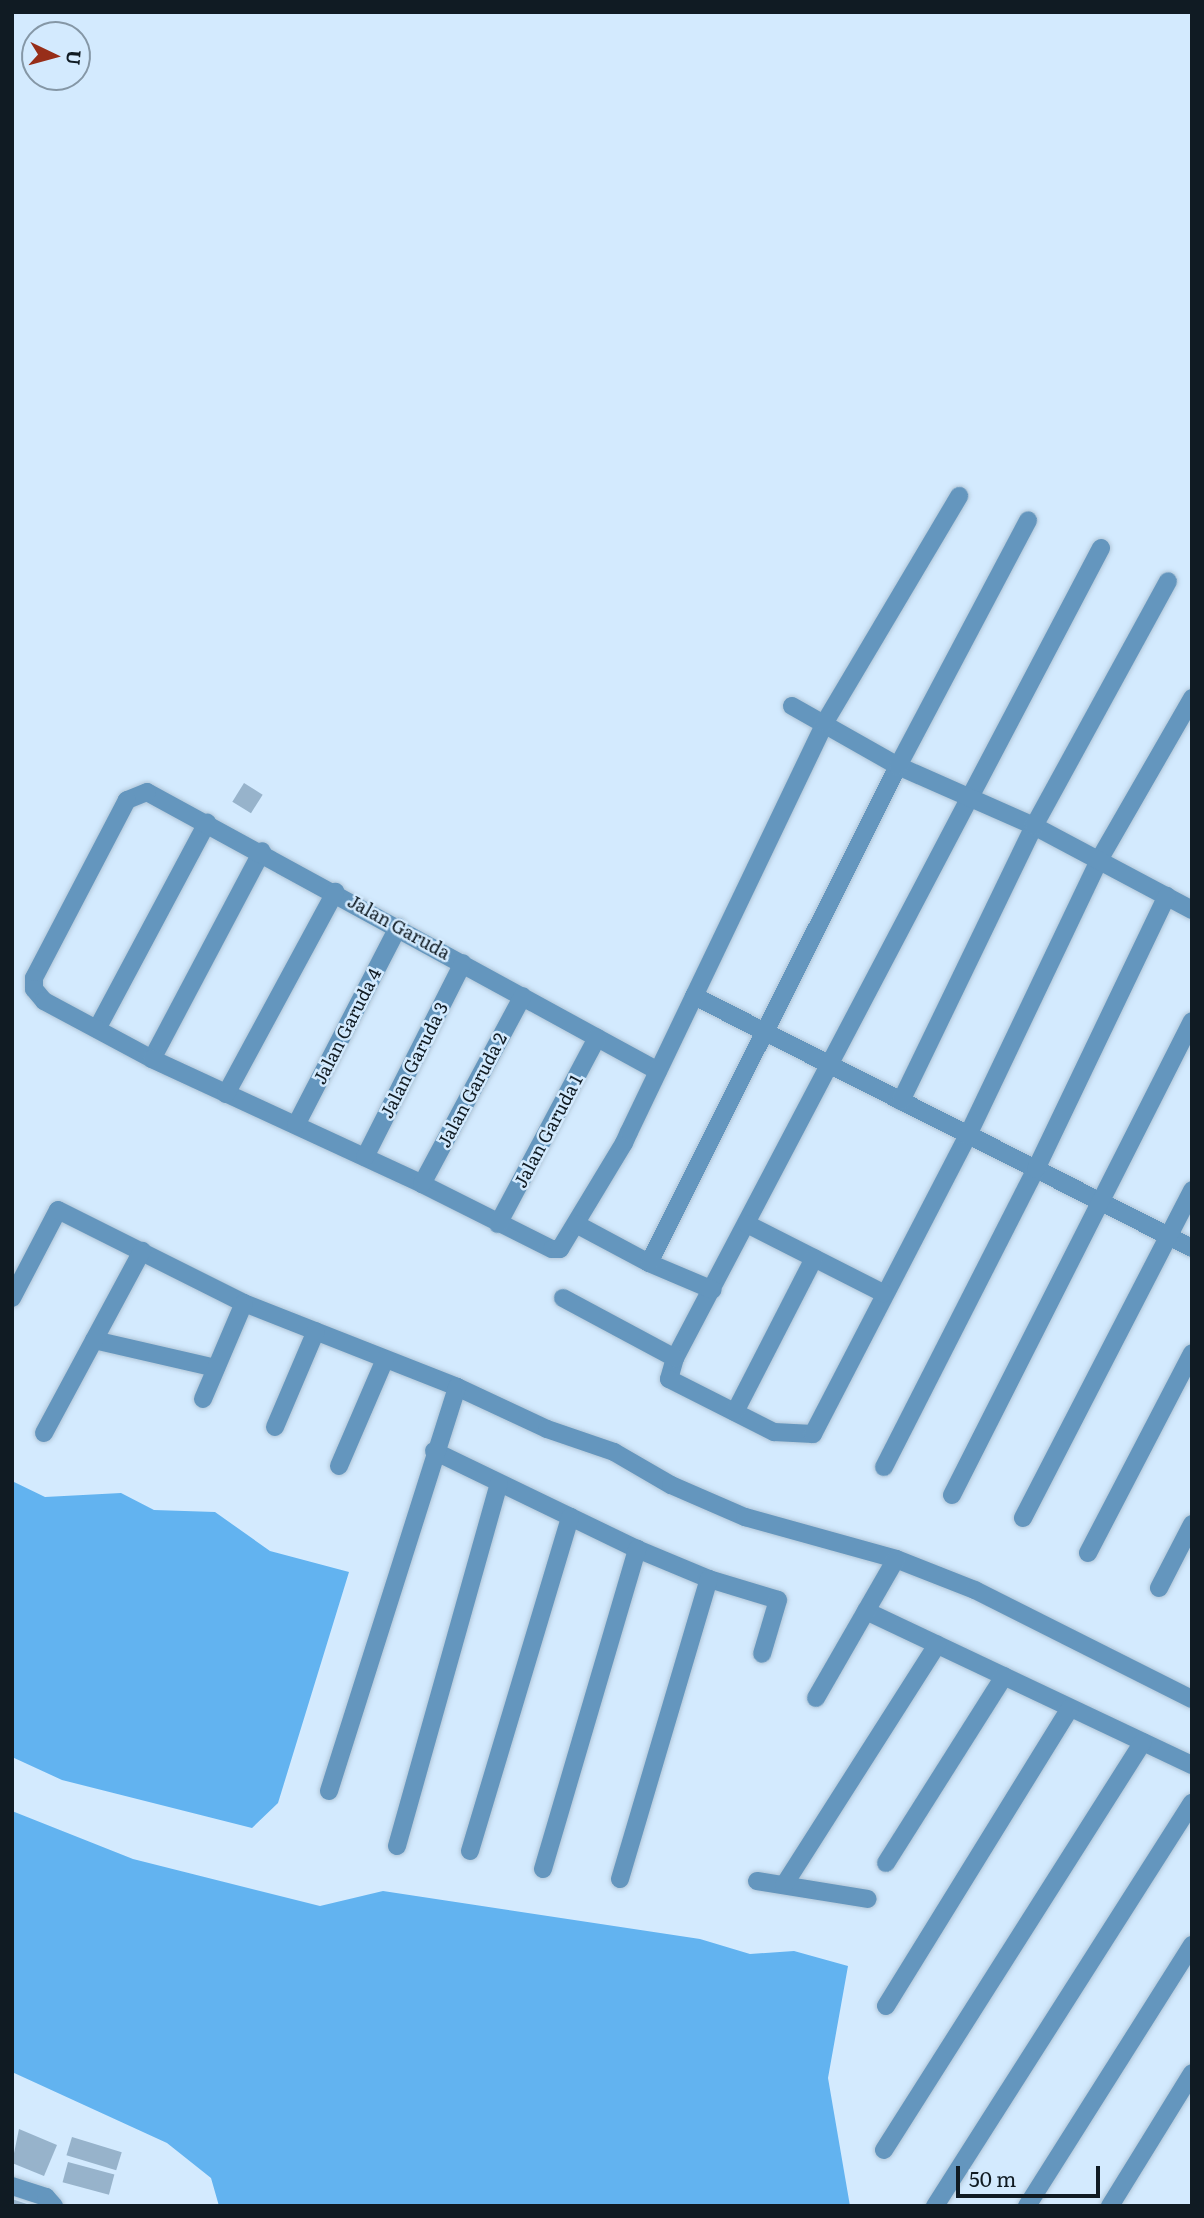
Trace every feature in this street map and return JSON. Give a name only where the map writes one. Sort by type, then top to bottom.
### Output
[{"type":"street","points":[[207,823],[97,1029],[152,1059],[422,1184],[552,1250],[566,1244],[624,1143],[825,722],[959,496]]},
{"type":"street","points":[[649,1263],[898,766],[1028,520]]},
{"type":"street","points":[[1101,548],[968,796],[832,1066],[675,1358],[669,1379],[774,1432],[813,1434],[883,1293],[968,1135],[1099,860],[1192,698]]},
{"type":"street","points":[[901,1101],[1034,826],[1168,581]]},
{"type":"street","points":[[792,706],[825,722],[898,766],[1034,826],[1192,910]]},
{"type":"street","name":"Jalan Garuda","points":[[97,1029],[44,1001],[34,989],[34,978],[127,800],[147,792],[262,851],[658,1071]]},
{"type":"street","points":[[152,1059],[262,851]]},
{"type":"street","points":[[226,1094],[335,892]]},
{"type":"street","points":[[884,1466],[1036,1169],[1167,896]]},
{"type":"street","name":"Jalan Garuda 4","points":[[296,1125],[398,927]]},
{"type":"street","name":"Jalan Garuda 3","points":[[365,1157],[463,963]]},
{"type":"street","name":"Jalan Garuda 2","points":[[422,1184],[523,996]]},
{"type":"street","points":[[694,996],[1192,1248]]},
{"type":"street","points":[[952,1495],[1192,1021]]},
{"type":"street","name":"Jalan Garuda 1","points":[[498,1224],[597,1038]]},
{"type":"street","points":[[1023,1518],[1192,1190]]},
{"type":"street","points":[[12,1298],[58,1210],[244,1303],[457,1387],[547,1429],[614,1452],[671,1485],[745,1517],[896,1559],[975,1590],[1192,1699]]},
{"type":"street","points":[[576,1224],[649,1263],[713,1290]]},
{"type":"street","points":[[747,1224],[883,1293]]},
{"type":"street","points":[[44,1433],[142,1251]]},
{"type":"street","points":[[736,1412],[814,1258]]},
{"type":"street","points":[[563,1298],[675,1358]]},
{"type":"street","points":[[203,1399],[244,1303]]},
{"type":"street","points":[[275,1427],[316,1331]]},
{"type":"street","points":[[94,1340],[216,1368]]},
{"type":"street","points":[[1088,1553],[1192,1353]]},
{"type":"street","points":[[340,1466],[385,1359]]},
{"type":"street","points":[[329,1791],[434,1451],[457,1387]]},
{"type":"street","points":[[434,1451],[637,1549],[709,1579],[778,1600],[762,1654]]},
{"type":"street","points":[[397,1846],[499,1483]]},
{"type":"street","points":[[470,1851],[570,1517]]},
{"type":"street","points":[[1159,1588],[1192,1524]]},
{"type":"street","points":[[543,1869],[637,1549]]},
{"type":"street","points":[[816,1698],[896,1559]]},
{"type":"street","points":[[620,1879],[709,1579]]},
{"type":"street","points":[[866,1611],[1192,1765]]},
{"type":"street","points":[[784,1885],[937,1645]]},
{"type":"street","points":[[886,1863],[1004,1676]]},
{"type":"street","points":[[886,2006],[1070,1708]]},
{"type":"street","points":[[884,2150],[1143,1742]]},
{"type":"street","points":[[935,2206],[1192,1804]]},
{"type":"street","points":[[757,1881],[868,1899]]},
{"type":"street","points":[[1027,2206],[1192,1945]]},
{"type":"street","points":[[1110,2206],[1192,2073]]},
{"type":"street","points":[[12,2186],[46,2197],[54,2206]]},
{"type":"water","points":[[12,1481],[45,1497],[121,1493],[154,1510],[215,1512],[270,1551],[349,1572],[278,1803],[252,1828],[62,1780],[12,1757]]},
{"type":"water","points":[[12,1811],[133,1859],[320,1906],[383,1891],[700,1939],[750,1954],[794,1951],[848,1966],[828,2078],[850,2206],[219,2206],[211,2178],[167,2143],[12,2072]]},
{"type":"building","points":[[244,783],[263,795],[251,813],[232,802]]},
{"type":"building","points":[[19,2129],[57,2145],[44,2176],[12,2163]]},
{"type":"building","points":[[72,2137],[122,2152],[116,2170],[66,2155]]},
{"type":"building","points":[[68,2162],[114,2174],[109,2195],[63,2182]]},
{"type":"building","points":[[12,2199],[30,2205],[30,2206],[12,2206]]}]
